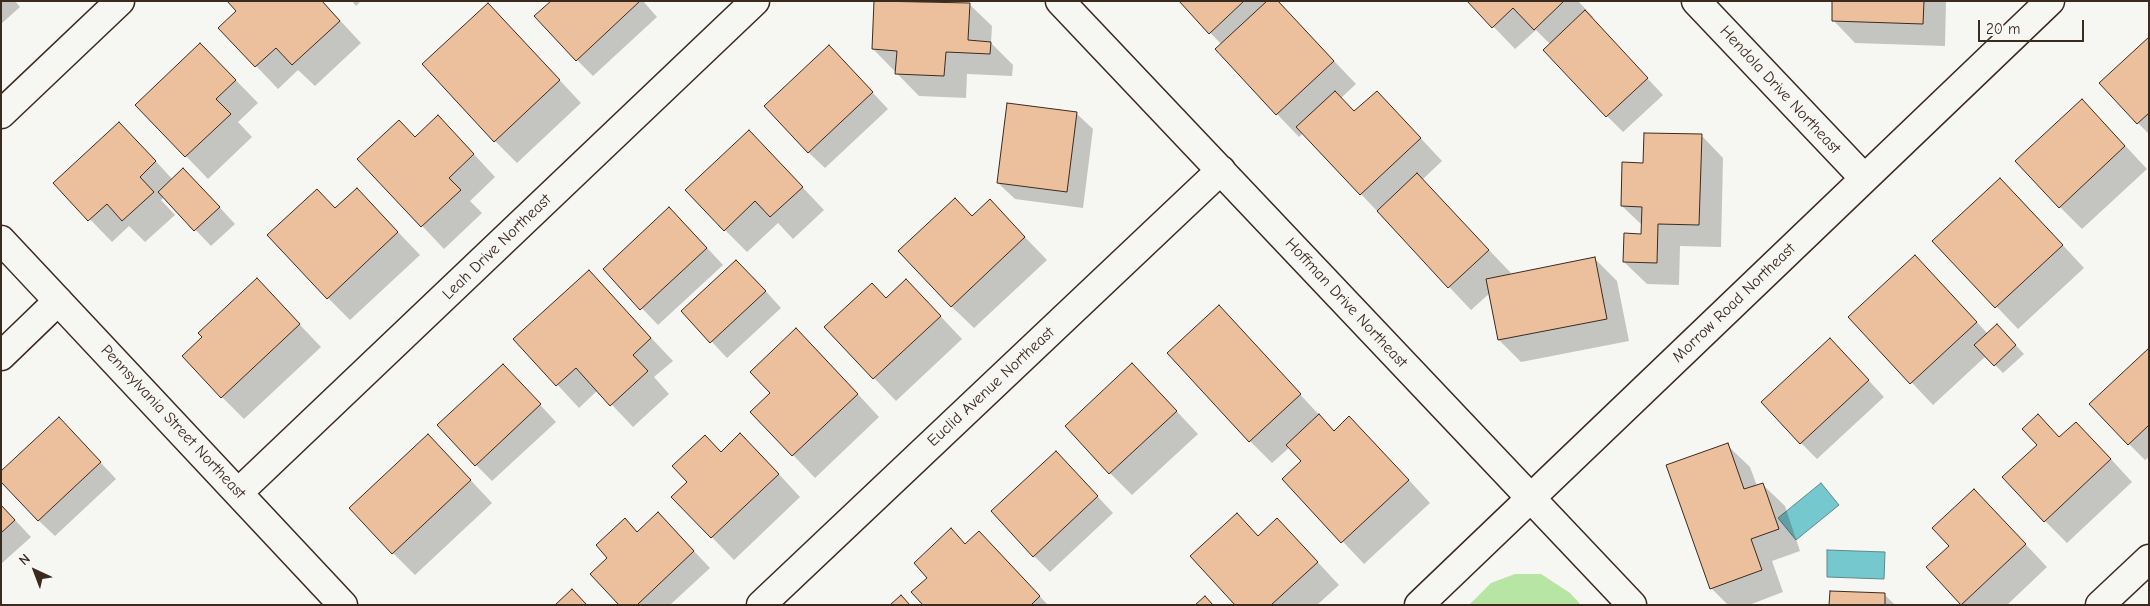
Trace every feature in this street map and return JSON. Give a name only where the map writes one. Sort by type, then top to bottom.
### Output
[{"type":"street","points":[[1,114],[120,1]]},
{"type":"street","name":"Leah Drive Northeast","points":[[239,492],[755,1]]},
{"type":"street","name":"Hoffman Drive Northeast","points":[[1060,1],[1632,605]]},
{"type":"street","name":"Hendola Drive Northeast","points":[[1696,1],[1864,178]]},
{"type":"street","name":"Morrow Road Northeast","points":[[1419,605],[2050,1]]},
{"type":"street","name":"Euclid Avenue Northeast","points":[[761,605],[1221,170]]},
{"type":"street","name":"Pennsylvania Street Northeast","points":[[1,240],[344,605]]},
{"type":"street","points":[[1,356],[58,301]]},
{"type":"street","points":[[2100,605],[2149,559]]},
{"type":"green space","points":[[1515,574],[1541,574],[1570,593],[1581,605],[1469,605],[1491,583]]},
{"type":"water","points":[[1821,483],[1839,505],[1796,540],[1778,518]]},
{"type":"water","points":[[1827,550],[1885,552],[1884,579],[1827,577]]},
{"type":"building","points":[[227,1],[322,1],[340,21],[292,65],[276,48],[255,67],[218,28],[236,11]]},
{"type":"building","points":[[551,1],[640,1],[576,61],[534,16]]},
{"type":"building","points":[[874,1],[970,3],[968,40],[991,42],[990,54],[946,52],[944,76],[895,74],[897,51],[872,49]]},
{"type":"building","points":[[1179,1],[1244,1],[1209,34]]},
{"type":"building","points":[[1267,1],[1278,1],[1334,61],[1276,115],[1215,49]]},
{"type":"building","points":[[1467,1],[1564,1],[1534,30],[1513,8],[1492,28]]},
{"type":"building","points":[[1832,1],[1924,1],[1923,24],[1832,21]]},
{"type":"building","points":[[488,3],[560,80],[494,142],[422,64]]},
{"type":"building","points":[[1585,10],[1648,78],[1606,117],[1543,50]]},
{"type":"building","points":[[2149,37],[2149,113],[2137,124],[2099,83]]},
{"type":"building","points":[[200,43],[236,80],[216,99],[231,114],[185,157],[135,105]]},
{"type":"building","points":[[829,45],[873,92],[808,153],[764,106]]},
{"type":"building","points":[[1335,91],[1354,111],[1377,91],[1421,138],[1360,195],[1296,127]]},
{"type":"building","points":[[2082,99],[2125,146],[2059,208],[2015,161]]},
{"type":"building","points":[[1007,103],[1077,112],[1067,192],[997,183]]},
{"type":"building","points":[[438,115],[474,154],[449,178],[461,190],[421,227],[357,159],[399,120],[415,137]]},
{"type":"building","points":[[119,122],[156,161],[140,177],[154,192],[122,221],[107,204],[88,221],[53,183]]},
{"type":"building","points":[[749,130],[803,187],[770,217],[755,201],[724,231],[685,190]]},
{"type":"building","points":[[1644,133],[1702,134],[1699,225],[1658,224],[1657,263],[1623,262],[1624,233],[1641,234],[1642,207],[1621,206],[1622,162],[1643,163]]},
{"type":"building","points":[[183,168],[220,207],[194,231],[158,192]]},
{"type":"building","points":[[1417,173],[1489,250],[1448,288],[1377,211]]},
{"type":"building","points":[[2000,178],[2063,245],[1995,308],[1932,241]]},
{"type":"building","points":[[357,188],[398,232],[327,299],[267,235],[317,189],[335,208]]},
{"type":"building","points":[[955,198],[972,216],[990,199],[1025,237],[951,307],[898,251]]},
{"type":"building","points":[[669,207],[707,248],[640,310],[603,269]]},
{"type":"building","points":[[1915,255],[1977,322],[1910,384],[1848,317]]},
{"type":"building","points":[[1595,257],[1607,319],[1498,340],[1486,279]]},
{"type":"building","points":[[736,260],[766,291],[710,343],[681,311]]},
{"type":"building","points":[[589,270],[651,338],[633,355],[648,371],[610,406],[576,368],[556,386],[513,339]]},
{"type":"building","points":[[257,278],[300,324],[221,398],[182,356],[202,337],[198,333]]},
{"type":"building","points":[[906,279],[941,316],[873,379],[824,327],[872,283],[886,298]]},
{"type":"building","points":[[1219,305],[1301,394],[1249,442],[1167,353]]},
{"type":"building","points":[[1997,324],[2016,345],[1994,366],[1974,345]]},
{"type":"building","points":[[796,328],[858,394],[792,456],[750,412],[770,393],[750,372]]},
{"type":"building","points":[[1830,338],[1869,380],[1800,444],[1761,402]]},
{"type":"building","points":[[2149,348],[2149,425],[2128,445],[2089,404]]},
{"type":"building","points":[[1132,363],[1177,411],[1109,474],[1065,426]]},
{"type":"building","points":[[503,364],[541,404],[475,466],[437,425]]},
{"type":"building","points":[[1319,414],[1334,431],[1349,416],[1409,480],[1341,543],[1282,479],[1301,461],[1286,445]]},
{"type":"building","points":[[2038,414],[2059,437],[2076,422],[2111,459],[2044,522],[2002,477],[2037,445],[2022,429]]},
{"type":"building","points":[[59,417],[101,462],[38,521],[1,482],[1,471]]},
{"type":"building","points":[[740,433],[779,474],[711,538],[671,497],[687,482],[672,466],[705,435],[721,452]]},
{"type":"building","points":[[428,434],[471,480],[392,554],[349,508]]},
{"type":"building","points":[[1728,443],[1744,489],[1763,483],[1779,529],[1751,539],[1762,570],[1710,589],[1666,465]]},
{"type":"building","points":[[1056,451],[1098,496],[1033,557],[991,511]]},
{"type":"building","points":[[1974,489],[2026,544],[1961,605],[1926,567],[1949,546],[1932,528]]},
{"type":"building","points":[[1,505],[15,520],[1,533]]},
{"type":"building","points":[[658,512],[694,551],[637,605],[619,605],[590,574],[607,558],[596,545],[625,518],[637,532]]},
{"type":"building","points":[[1237,513],[1258,536],[1277,518],[1318,562],[1271,605],[1235,605],[1190,556]]},
{"type":"building","points":[[951,528],[965,544],[979,531],[1040,596],[1031,605],[923,605],[911,592],[927,578],[914,563]]},
{"type":"building","points":[[572,589],[587,605],[555,605]]},
{"type":"building","points":[[1830,591],[1885,593],[1885,605],[1829,605]]},
{"type":"building","points":[[901,595],[910,605],[890,605]]},
{"type":"building","points":[[1205,596],[1213,605],[1195,605]]}]
